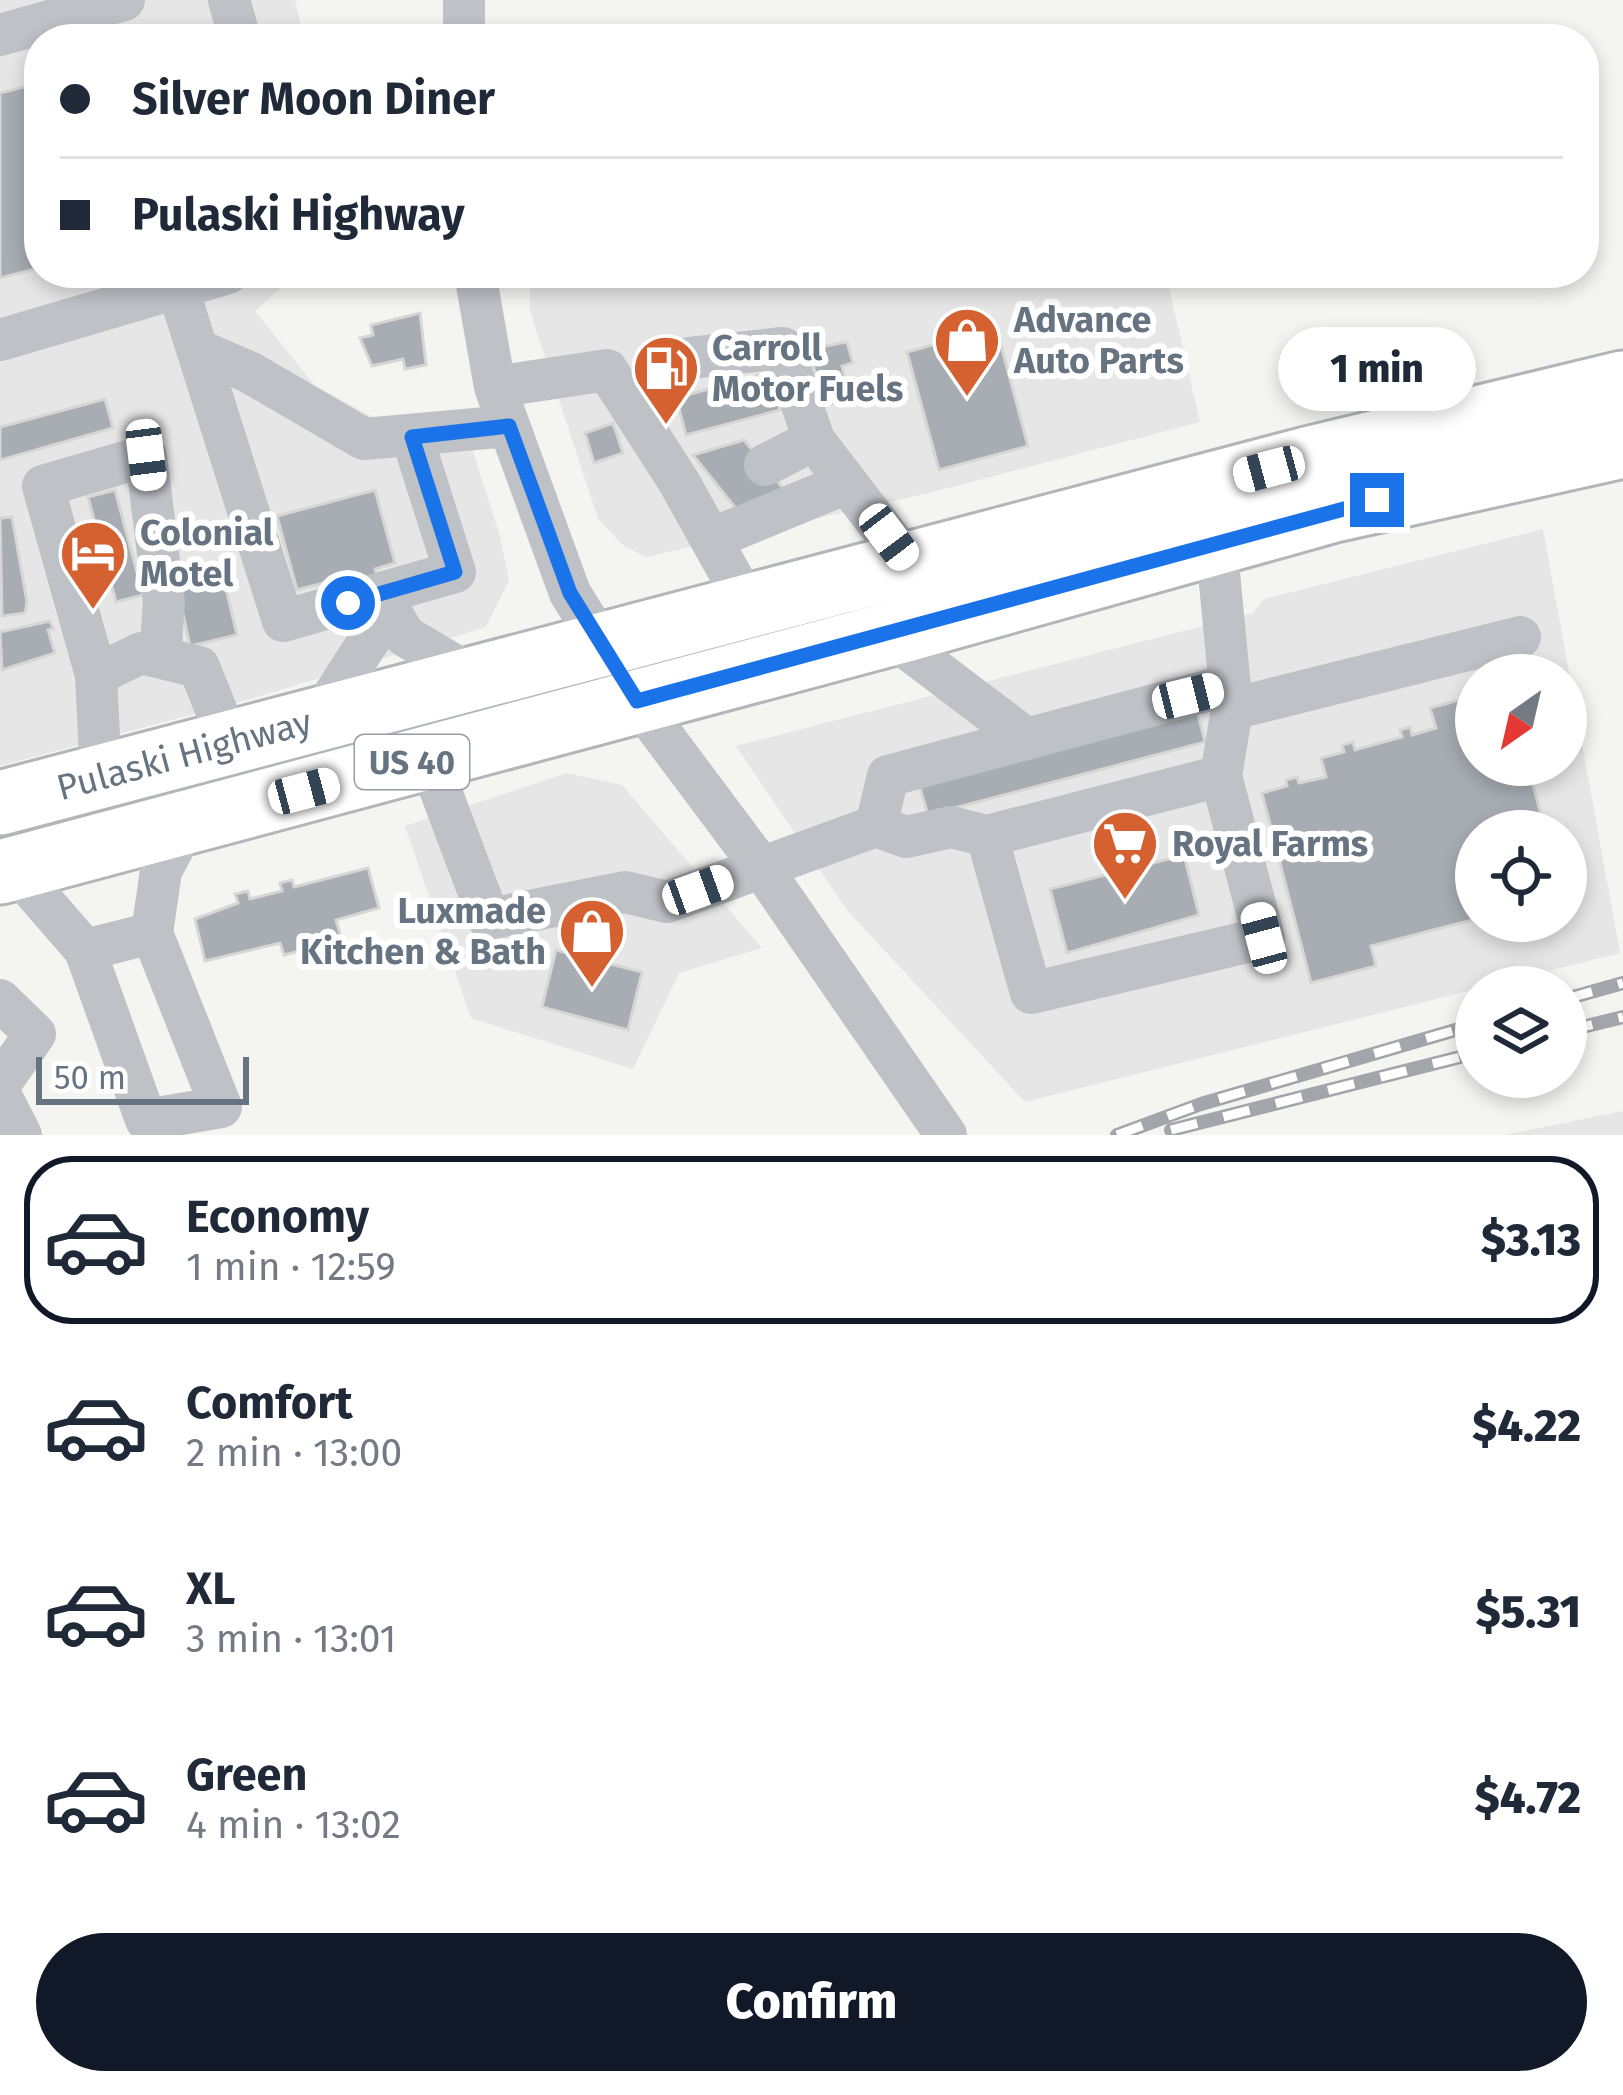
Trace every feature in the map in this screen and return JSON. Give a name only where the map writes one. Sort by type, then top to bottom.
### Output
[{"type":"highway","name":"Pulaski Highway","points":[[1,802],[1311,458],[1623,383]]},
{"type":"highway","name":"Pulaski Highway","points":[[7,870],[1334,510],[1623,446]]},
{"type":"street","points":[[39,24],[124,0]]},
{"type":"street","points":[[0,340],[184,288]]},
{"type":"street","points":[[479,288],[502,406],[570,593],[637,701],[761,867],[942,1128]]},
{"type":"street","points":[[178,290],[284,621],[455,572],[412,437]]},
{"type":"street","points":[[689,358],[783,348],[814,440],[909,564]]},
{"type":"street","points":[[198,350],[249,372],[364,439],[412,437],[607,370],[705,495],[711,539],[748,606]]},
{"type":"street","points":[[765,465],[814,440]]},
{"type":"street","points":[[101,776],[96,675],[44,486],[146,455],[164,602],[160,657]]},
{"type":"street","points":[[711,539],[847,483]]},
{"type":"street","points":[[987,836],[1031,993],[1264,938],[1221,776],[1230,697],[1216,542]]},
{"type":"street","points":[[380,594],[404,636],[475,677]]},
{"type":"street","points":[[319,718],[375,631],[380,594]]},
{"type":"street","points":[[888,634],[1024,736]]},
{"type":"street","points":[[876,826],[888,776],[1024,736],[1520,637]]},
{"type":"street","points":[[96,675],[140,653],[199,667],[229,742]]},
{"type":"street","points":[[428,757],[489,919],[625,892],[667,902],[876,826],[906,837],[951,827],[987,836],[1221,776]]},
{"type":"street","points":[[7,870],[85,950],[146,1120],[220,1107],[152,932],[161,871],[187,822]]},
{"type":"street","points":[[85,950],[152,932]]},
{"type":"street","points":[[0,1000],[35,1034],[0,1084]]},
{"type":"street","points":[[0,1094],[21,1135]]},
{"type":"shaded area","points":[[0,0],[295,0],[301,24],[24,24],[24,288],[280,288],[255,311],[315,386],[373,417],[461,414],[500,536],[509,581],[486,627],[254,698],[0,766]]},
{"type":"shaded area","points":[[530,288],[1169,288],[1200,422],[929,493],[646,557],[624,546],[598,519],[530,311]]},
{"type":"shaded area","points":[[1543,529],[1566,654],[1455,654],[1455,786],[1587,786],[1587,771],[1620,953],[1568,966],[1455,966],[1455,994],[1025,1102],[847,910],[736,746],[1253,613],[1264,599]]},
{"type":"shaded area","points":[[567,773],[622,785],[762,948],[679,973],[633,1069],[471,1018],[405,826]]},
{"type":"shaded area","points":[[1623,1111],[1623,1135],[1504,1135]]},
{"type":"building","points":[[24,87],[24,272],[0,278],[0,93]]},
{"type":"building","points":[[420,313],[426,365],[405,369],[403,359],[372,366],[360,338],[373,335],[371,325]]},
{"type":"building","name":"Advance Auto Parts","points":[[996,327],[1028,446],[939,470],[907,352]]},
{"type":"building","points":[[847,342],[853,363],[842,366],[850,399],[824,406],[809,349]]},
{"type":"building","points":[[667,348],[674,379],[643,387],[635,356]]},
{"type":"building","points":[[770,372],[780,410],[686,435],[676,398]]},
{"type":"building","points":[[105,399],[113,428],[0,460],[0,427]]},
{"type":"building","points":[[613,423],[623,453],[594,463],[585,433]]},
{"type":"building","points":[[744,440],[790,497],[742,516],[693,455]]},
{"type":"building","points":[[115,490],[143,595],[116,602],[88,497]]},
{"type":"building","points":[[375,490],[395,563],[375,569],[377,577],[340,588],[338,579],[297,590],[277,516]]},
{"type":"building","points":[[12,517],[27,602],[25,613],[2,616],[0,518]]},
{"type":"building","points":[[220,564],[237,635],[190,646],[174,573],[190,569],[191,575]]},
{"type":"building","points":[[50,621],[55,653],[2,670],[0,632]]},
{"type":"building","points":[[1455,701],[1455,786],[1533,786],[1540,810],[1455,810],[1455,924],[1371,946],[1376,966],[1311,983],[1262,793],[1287,786],[1286,780],[1297,777],[1299,783],[1326,777],[1321,758],[1344,752],[1342,745],[1353,742],[1355,750],[1402,737],[1400,730],[1410,727],[1412,735],[1436,728],[1430,708]]},
{"type":"building","name":"Royal Farms","points":[[1196,707],[1205,742],[928,815],[918,781]]},
{"type":"building","name":"Royal Farms","points":[[1184,855],[1199,915],[1067,953],[1050,889]]},
{"type":"building","points":[[368,868],[379,908],[336,920],[342,940],[284,955],[280,943],[205,961],[195,919],[238,903],[235,894],[248,891],[250,899],[282,891],[280,883],[292,880],[294,887]]},
{"type":"building","name":"Luxmade Kitchen & Bath","points":[[556,950],[642,972],[628,1030],[542,1007]]},
{"type":"railway","points":[[1587,993],[1623,983]]},
{"type":"railway","points":[[1587,1026],[1623,1017]]},
{"type":"railway","points":[[1117,1135],[1201,1104],[1455,1030]]},
{"type":"railway","points":[[1171,1130],[1455,1058]]},
{"type":"place","name":"Advance Auto Parts","points":[[967,399]]},
{"type":"place","name":"Carroll Motor Fuels","points":[[666,427]]},
{"type":"place","name":"Colonial Motel","points":[[93,612]]},
{"type":"place","name":"Royal Farms","points":[[1125,902]]},
{"type":"place","name":"Luxmade Kitchen & Bath","points":[[592,990]]},
{"type":"route","points":[[348,603],[455,572],[412,437],[509,426],[570,593],[637,701],[1377,500]]}]
